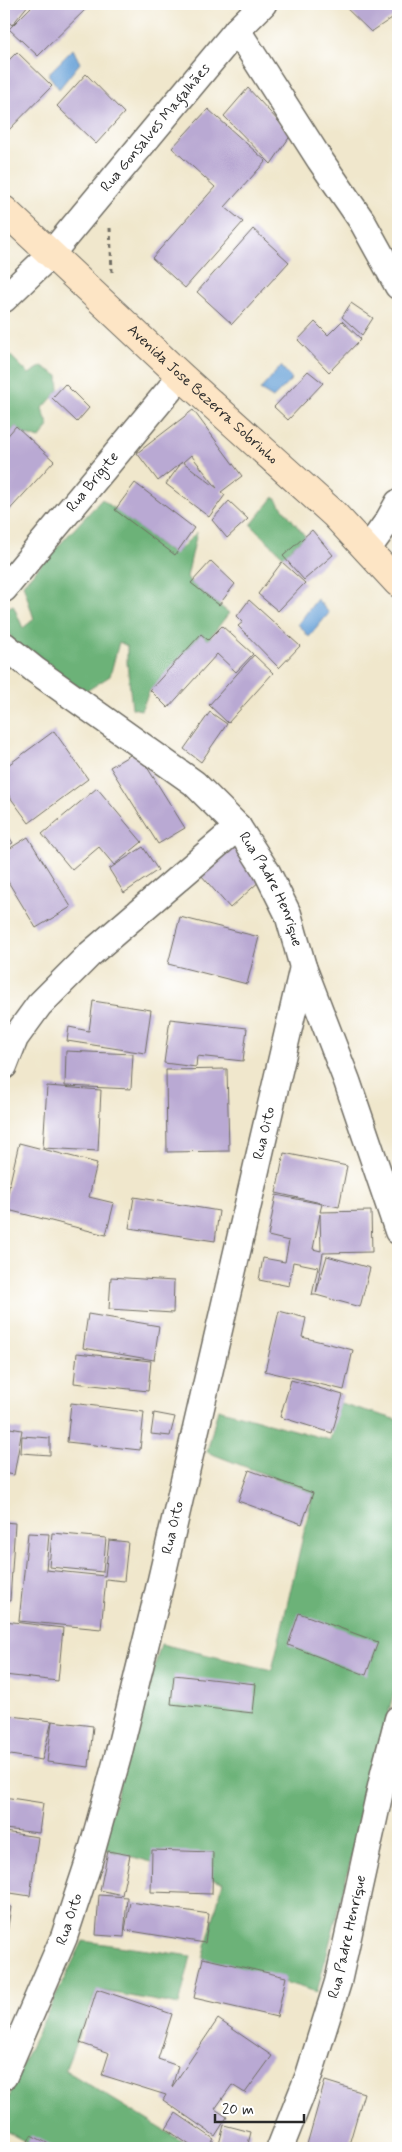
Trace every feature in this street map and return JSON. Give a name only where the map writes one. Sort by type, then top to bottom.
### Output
[{"type":"main road","name":"Avenida Jose Bezerra Sobrinho","points":[[4,210],[181,376],[334,514],[398,583]]},
{"type":"street","name":"Rua Gonsalves Magalhães","points":[[50,255],[237,30],[263,4]]},
{"type":"street","points":[[237,30],[320,160],[362,221],[398,286]]},
{"type":"street","points":[[4,299],[50,255]]},
{"type":"street","name":"Rua Brigite","points":[[4,589],[181,376]]},
{"type":"street","points":[[367,550],[388,521],[398,503]]},
{"type":"street","name":"Rua Padre Henrique","points":[[4,645],[35,670],[194,783],[238,827],[266,872],[288,914],[303,967],[347,1080],[398,1231]]},
{"type":"street","points":[[4,1066],[15,1038],[39,1005],[89,955],[238,827]]},
{"type":"street","name":"Rua Oito","points":[[4,2076],[10,2050],[64,1937],[90,1861],[158,1593],[303,967]]},
{"type":"street","name":"Rua Padre Henrique","points":[[280,2148],[309,2075],[338,1982],[384,1773],[398,1719]]},
{"type":"path","points":[[106,188],[117,316]]},
{"type":"green space","points":[[4,349],[29,374],[42,366],[58,376],[59,390],[42,409],[49,426],[40,438],[25,435],[16,426],[4,439]]},
{"type":"green space","points":[[274,497],[305,536],[283,556],[251,525]]},
{"type":"green space","points":[[102,499],[174,555],[197,532],[187,577],[191,583],[229,613],[208,640],[201,634],[150,690],[141,710],[132,708],[127,646],[119,642],[110,676],[85,692],[12,640],[4,619],[4,610],[13,605],[23,628],[34,619],[23,584]]},
{"type":"green space","points":[[340,1403],[398,1420],[398,1676],[317,1992],[203,1958],[223,1882],[101,1848],[161,1644],[272,1670],[313,1493],[207,1452],[218,1409],[330,1440]]},
{"type":"green space","points":[[83,1941],[191,1956],[179,2005],[97,1990],[65,2070],[193,2148],[37,2148],[4,2130],[4,2110],[24,2060]]},
{"type":"water","points":[[73,49],[80,63],[59,89],[48,74]]},
{"type":"water","points":[[281,366],[292,379],[273,398],[260,390]]},
{"type":"water","points":[[317,599],[329,613],[309,637],[298,624]]},
{"type":"building","points":[[4,4],[29,4],[12,25],[4,18]]},
{"type":"building","points":[[34,4],[91,4],[38,56],[9,29]]},
{"type":"building","points":[[342,4],[398,4],[398,14],[371,32]]},
{"type":"building","points":[[17,52],[52,86],[4,135],[4,65]]},
{"type":"building","points":[[86,74],[124,113],[96,144],[57,106]]},
{"type":"building","points":[[248,88],[291,135],[271,164],[224,116]]},
{"type":"building","points":[[208,109],[266,161],[225,207],[243,222],[185,288],[152,258],[215,187],[172,148]]},
{"type":"building","points":[[253,229],[289,262],[232,324],[197,292]]},
{"type":"building","points":[[351,303],[373,318],[362,335],[342,317]]},
{"type":"building","points":[[342,321],[361,339],[329,372],[298,340],[315,322],[328,335]]},
{"type":"building","points":[[308,371],[323,383],[288,420],[274,407]]},
{"type":"building","points":[[65,384],[89,408],[77,422],[52,398]]},
{"type":"building","points":[[193,410],[242,476],[221,492],[225,495],[209,517],[166,484],[182,462],[158,481],[137,453]],"holes":[[[191,455],[217,488],[183,462]]]},
{"type":"building","points":[[16,426],[54,461],[4,516],[4,440]]},
{"type":"building","points":[[135,483],[194,528],[175,555],[115,510]]},
{"type":"building","points":[[229,501],[248,519],[227,538],[212,520]]},
{"type":"building","points":[[312,530],[333,555],[304,580],[283,556]]},
{"type":"building","points":[[211,561],[235,584],[219,605],[191,583]]},
{"type":"building","points":[[282,562],[305,583],[278,611],[258,594]]},
{"type":"building","points":[[249,600],[300,646],[279,668],[238,626],[243,622],[237,616]]},
{"type":"building","points":[[222,626],[253,654],[236,672],[217,654],[168,708],[150,690],[201,634],[208,640]]},
{"type":"building","points":[[254,655],[273,673],[228,723],[209,705]]},
{"type":"building","points":[[210,712],[227,724],[201,762],[184,749]]},
{"type":"building","points":[[54,731],[88,779],[29,823],[4,789],[4,768]]},
{"type":"building","points":[[137,751],[185,828],[158,844],[110,767]]},
{"type":"building","points":[[97,788],[142,842],[114,865],[99,847],[72,870],[42,834]]},
{"type":"building","points":[[4,829],[13,843],[4,848]]},
{"type":"building","points":[[28,837],[71,907],[36,928],[4,875],[4,852]]},
{"type":"building","points":[[143,847],[158,870],[124,893],[109,869]]},
{"type":"building","points":[[234,847],[262,879],[230,908],[201,875]]},
{"type":"building","points":[[180,917],[259,937],[247,984],[168,964]]},
{"type":"building","points":[[93,1001],[151,1010],[145,1053],[67,1041],[69,1027],[89,1031]]},
{"type":"building","points":[[170,1019],[247,1028],[243,1061],[197,1056],[196,1067],[164,1063]]},
{"type":"building","points":[[66,1051],[133,1054],[131,1089],[65,1086]]},
{"type":"building","points":[[227,1069],[229,1151],[167,1152],[166,1070]]},
{"type":"building","points":[[47,1086],[101,1090],[98,1151],[43,1148]]},
{"type":"building","points":[[19,1143],[97,1163],[89,1197],[114,1203],[106,1235],[4,1209]]},
{"type":"building","points":[[284,1153],[347,1166],[339,1207],[276,1193]]},
{"type":"building","points":[[276,1195],[322,1204],[320,1212],[371,1211],[372,1252],[323,1253],[316,1293],[327,1256],[370,1268],[360,1307],[312,1295],[318,1267],[293,1262],[289,1286],[259,1280],[263,1258],[285,1262],[289,1241],[268,1236]],"holes":[[[320,1214],[321,1251],[313,1249]]]},
{"type":"building","points":[[134,1197],[219,1211],[215,1241],[129,1228]]},
{"type":"building","points":[[111,1277],[174,1281],[173,1313],[109,1309]]},
{"type":"building","points":[[279,1311],[306,1318],[302,1337],[353,1350],[344,1390],[265,1371]]},
{"type":"building","points":[[88,1314],[159,1326],[154,1360],[83,1348]]},
{"type":"building","points":[[77,1353],[151,1361],[148,1391],[74,1383]]},
{"type":"building","points":[[291,1380],[343,1395],[332,1433],[280,1417]]},
{"type":"building","points":[[71,1403],[144,1412],[140,1450],[67,1442]]},
{"type":"building","points":[[154,1413],[175,1417],[170,1436],[151,1434]]},
{"type":"building","points":[[4,1427],[22,1430],[14,1475],[4,1473]]},
{"type":"building","points":[[22,1436],[50,1438],[50,1455],[21,1453]]},
{"type":"building","points":[[249,1470],[313,1493],[302,1524],[238,1501]]},
{"type":"building","points":[[4,1522],[15,1523],[10,1601],[4,1600]]},
{"type":"building","points":[[28,1533],[49,1534],[46,1570],[105,1576],[109,1540],[128,1542],[124,1581],[106,1579],[101,1629],[19,1621]]},
{"type":"building","points":[[52,1533],[106,1538],[103,1572],[49,1567]]},
{"type":"building","points":[[299,1613],[378,1642],[366,1675],[288,1645]]},
{"type":"building","points":[[5,1621],[63,1628],[58,1681],[4,1675]]},
{"type":"building","points":[[174,1675],[256,1684],[253,1713],[171,1704]]},
{"type":"building","points":[[4,1715],[52,1721],[42,1760],[4,1754]]},
{"type":"building","points":[[52,1721],[93,1726],[89,1767],[47,1762]]},
{"type":"building","points":[[4,1797],[43,1803],[39,1833],[4,1829]]},
{"type":"building","points":[[4,1832],[38,1837],[30,1896],[4,1892]]},
{"type":"building","points":[[152,1850],[213,1852],[212,1894],[151,1892]]},
{"type":"building","points":[[108,1851],[130,1855],[122,1895],[100,1890]]},
{"type":"building","points":[[99,1895],[127,1897],[124,1937],[96,1935]]},
{"type":"building","points":[[130,1902],[209,1914],[205,1943],[125,1930]]},
{"type":"building","points":[[4,1906],[11,1907],[5,1946],[4,1946]]},
{"type":"building","points":[[203,1958],[286,1977],[277,2017],[194,1998]]},
{"type":"building","points":[[97,1989],[172,2014],[158,2059],[178,2066],[172,2087],[218,2019],[272,2056],[245,2093],[232,2085],[215,2109],[227,2117],[215,2136],[163,2100],[166,2095],[102,2075],[109,2053],[80,2043]]},
{"type":"building","points":[[325,2081],[364,2093],[348,2148],[306,2148]]},
{"type":"building","points":[[176,2113],[214,2139],[208,2148],[194,2148],[166,2129]]},
{"type":"building","points":[[224,2125],[251,2132],[247,2148],[218,2148]]},
{"type":"building","points":[[31,2135],[57,2148],[25,2148]]}]
